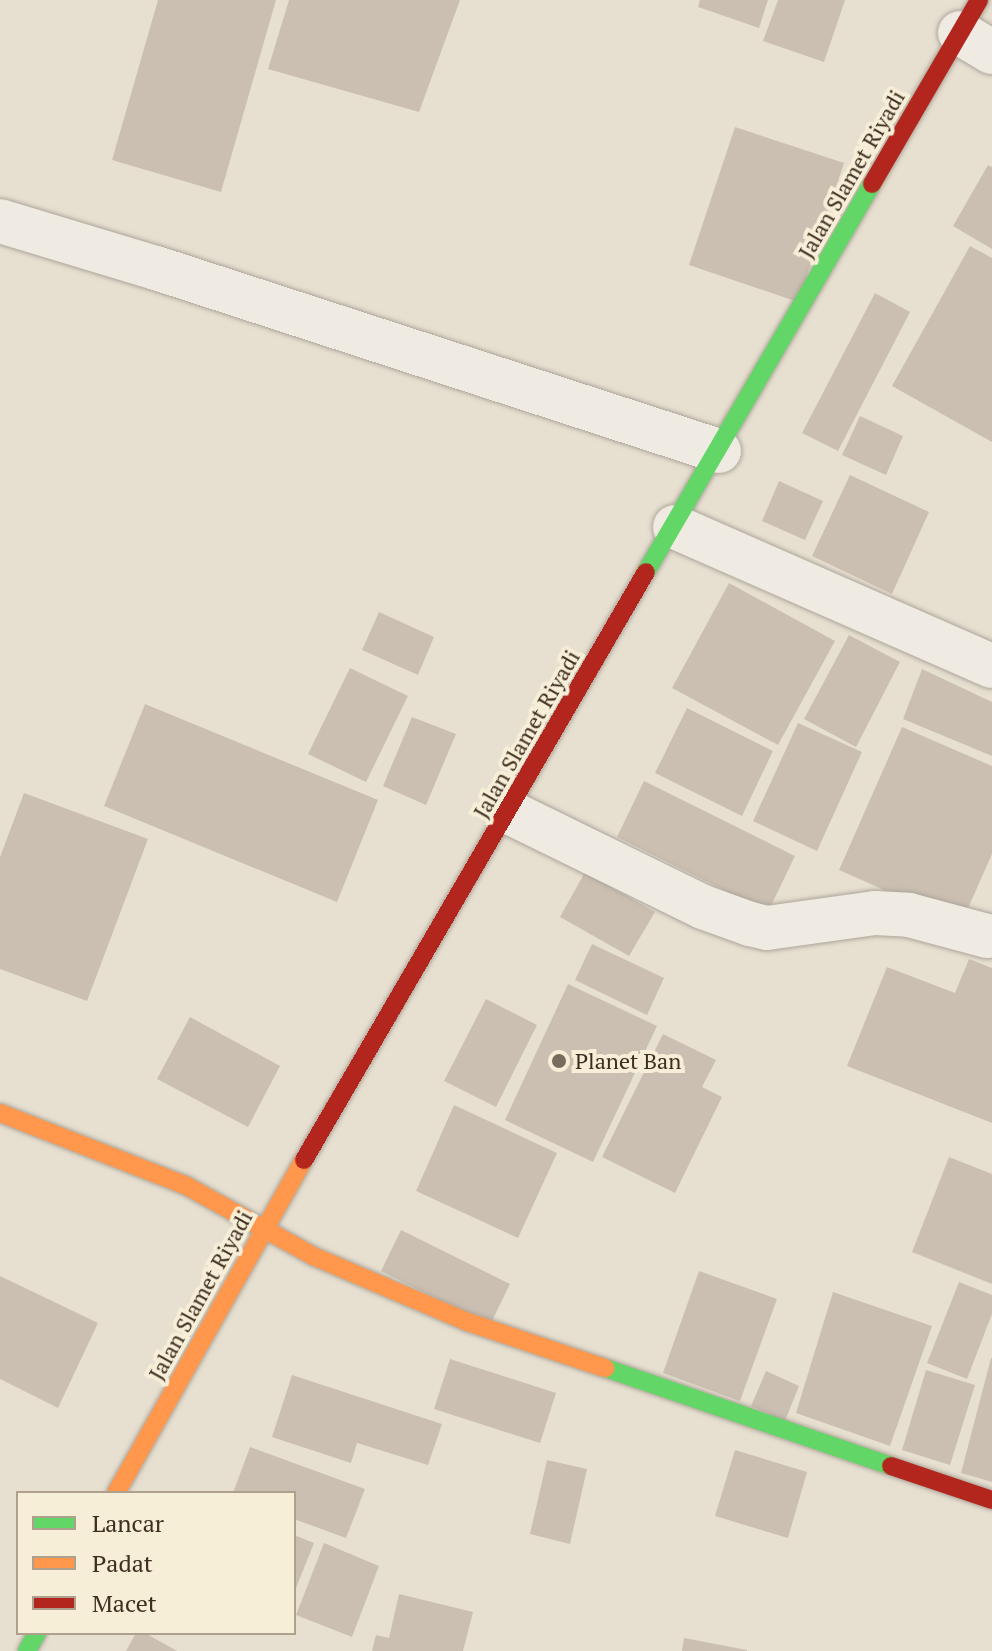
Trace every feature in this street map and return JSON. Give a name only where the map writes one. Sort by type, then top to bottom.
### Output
[{"type":"main road","name":"Jalan Slamet Riyadi","points":[[117,1491],[264,1230],[719,451],[977,28]]},
{"type":"main road","points":[[0,1113],[185,1185],[264,1230],[373,1284],[468,1322],[992,1500]]},
{"type":"street","points":[[0,221],[156,268],[719,451]]},
{"type":"street","points":[[675,527],[992,666]]},
{"type":"street","points":[[509,812],[703,907],[750,924],[767,928],[875,913],[909,915],[987,936]]},
{"type":"building","points":[[158,0],[276,0],[221,192],[112,160]]},
{"type":"building","points":[[289,0],[460,0],[419,112],[268,69]]},
{"type":"building","points":[[700,0],[768,0],[759,28],[698,7]]},
{"type":"building","points":[[778,0],[845,0],[824,62],[763,41]]},
{"type":"building","points":[[735,127],[844,163],[798,302],[689,265]]},
{"type":"building","points":[[988,165],[992,167],[992,249],[953,226]]},
{"type":"building","points":[[970,246],[992,258],[992,442],[892,386]]},
{"type":"building","points":[[875,293],[910,312],[838,451],[802,433]]},
{"type":"building","points":[[860,416],[903,436],[886,475],[842,455]]},
{"type":"building","points":[[850,475],[929,512],[892,594],[812,556]]},
{"type":"building","points":[[779,481],[823,501],[805,540],[762,521]]},
{"type":"building","points":[[729,583],[835,641],[778,745],[672,688]]},
{"type":"building","points":[[379,612],[434,637],[418,675],[362,650]]},
{"type":"building","points":[[849,635],[900,662],[856,747],[804,719]]},
{"type":"building","points":[[350,668],[408,696],[366,782],[308,754]]},
{"type":"building","points":[[922,669],[992,702],[992,756],[903,719]]},
{"type":"building","points":[[145,704],[378,800],[337,902],[104,806]]},
{"type":"building","points":[[687,708],[773,751],[742,816],[655,773]]},
{"type":"building","points":[[412,717],[456,734],[426,805],[383,786]]},
{"type":"building","points":[[798,723],[862,752],[817,851],[753,821]]},
{"type":"building","points":[[902,727],[992,766],[992,854],[961,924],[839,870]]},
{"type":"building","points":[[644,781],[795,856],[768,912],[617,837]]},
{"type":"building","points":[[24,793],[148,839],[87,1001],[0,969],[0,857]]},
{"type":"building","points":[[585,872],[655,912],[629,956],[560,917]]},
{"type":"building","points":[[592,944],[664,978],[647,1015],[575,980]]},
{"type":"building","points":[[969,959],[992,968],[992,1123],[847,1066],[887,967],[955,993]]},
{"type":"building","points":[[568,984],[657,1026],[593,1162],[505,1120]]},
{"type":"building","points":[[486,999],[537,1025],[496,1107],[444,1081]]},
{"type":"building","points":[[190,1017],[280,1066],[248,1127],[157,1079]]},
{"type":"building","points":[[663,1034],[716,1060],[702,1087],[722,1097],[675,1193],[602,1157]]},
{"type":"building","points":[[454,1105],[557,1153],[518,1238],[416,1191]]},
{"type":"building","points":[[949,1157],[992,1174],[992,1284],[912,1252]]},
{"type":"building","points":[[401,1230],[510,1284],[490,1325],[381,1271]]},
{"type":"building","points":[[699,1271],[777,1299],[740,1401],[663,1373]]},
{"type":"building","points":[[0,1276],[98,1323],[58,1408],[0,1379]]},
{"type":"building","points":[[959,1282],[992,1295],[992,1314],[967,1379],[927,1363]]},
{"type":"building","points":[[833,1292],[932,1326],[890,1446],[796,1413]]},
{"type":"building","points":[[992,1358],[992,1482],[961,1473]]},
{"type":"building","points":[[450,1359],[556,1393],[540,1443],[434,1409]]},
{"type":"building","points":[[926,1370],[975,1385],[950,1465],[902,1450]]},
{"type":"building","points":[[766,1371],[799,1386],[785,1421],[751,1406]]},
{"type":"building","points":[[292,1375],[442,1424],[428,1465],[357,1443],[351,1463],[272,1437]]},
{"type":"building","points":[[250,1447],[365,1489],[346,1538],[296,1520],[296,1491],[234,1491]]},
{"type":"building","points":[[735,1450],[807,1472],[788,1538],[715,1516]]},
{"type":"building","points":[[547,1460],[587,1469],[570,1544],[530,1534]]},
{"type":"building","points":[[296,1536],[314,1543],[296,1588]]},
{"type":"building","points":[[324,1543],[379,1566],[352,1637],[296,1615]]},
{"type":"building","points":[[399,1594],[473,1612],[463,1651],[372,1651],[376,1635],[389,1638]]},
{"type":"building","points":[[135,1635],[149,1635],[177,1651],[126,1651]]},
{"type":"building","points":[[684,1638],[747,1650],[747,1651],[682,1651]]},
{"type":"traffic: fast","points":[[646,572],[872,184]]},
{"type":"traffic: fast","points":[[605,1368],[891,1466]]},
{"type":"traffic: fast","points":[[27,1651],[36,1635]]},
{"type":"traffic: slow","points":[[0,1113],[185,1185],[313,1256],[468,1322],[605,1368]]},
{"type":"traffic: slow","points":[[117,1491],[304,1160]]},
{"type":"traffic: jam","points":[[872,184],[979,0]]},
{"type":"traffic: jam","points":[[304,1160],[646,572]]},
{"type":"traffic: jam","points":[[891,1466],[992,1500]]},
{"type":"place","name":"Planet Ban","points":[[559,1061]]}]
